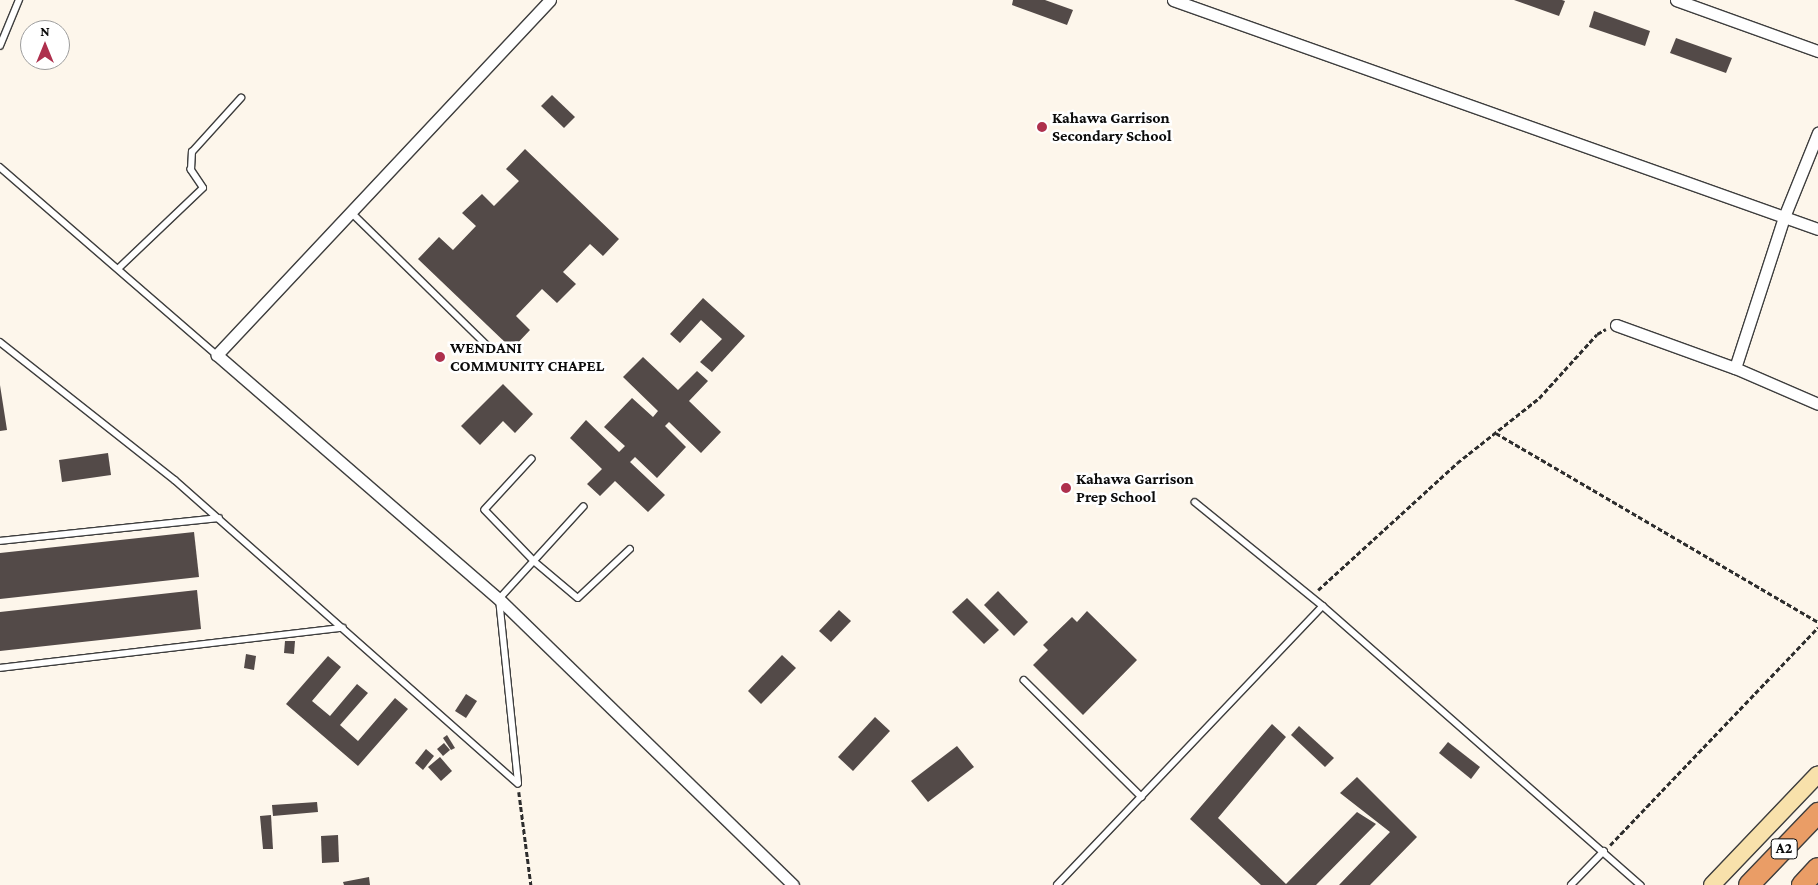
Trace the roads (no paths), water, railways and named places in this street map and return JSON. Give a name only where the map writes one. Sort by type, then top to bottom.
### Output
[{"type":"highway","name":"A2","points":[[1749,885],[1818,813]]},
{"type":"highway","name":"A2","points":[[1802,885],[1818,868]]},
{"type":"main road","points":[[1712,885],[1818,774]]},
{"type":"street","points":[[550,0],[217,355],[499,599],[793,885]]},
{"type":"street","points":[[1173,0],[1818,228]]},
{"type":"street","points":[[1676,0],[1818,51]]},
{"type":"street","points":[[1735,368],[1784,217],[1818,133]]},
{"type":"street","points":[[1616,325],[1735,368],[1818,404]]},
{"type":"lane","points":[[0,46],[19,0]]},
{"type":"lane","points":[[118,269],[203,188],[191,170],[192,152],[241,98]]},
{"type":"lane","points":[[0,167],[217,355]]},
{"type":"lane","points":[[351,212],[490,348]]},
{"type":"lane","points":[[0,342],[218,518],[518,783],[499,599],[583,507]]},
{"type":"lane","points":[[532,459],[485,510],[534,561],[578,598],[630,550]]},
{"type":"lane","points":[[1195,502],[1312,596],[1604,851],[1640,885]]},
{"type":"lane","points":[[0,541],[218,518]]},
{"type":"lane","points":[[1057,885],[1323,606]]},
{"type":"lane","points":[[0,668],[343,628]]},
{"type":"lane","points":[[1024,680],[1142,797]]},
{"type":"lane","points":[[1571,885],[1604,851]]},
{"type":"place","name":"Kahawa Garrison Secondary School","points":[[1042,127]]},
{"type":"place","name":"WENDANI COMMUNITY CHAPEL","points":[[440,357]]},
{"type":"place","name":"Kahawa Garrison Prep School","points":[[1066,488]]}]
